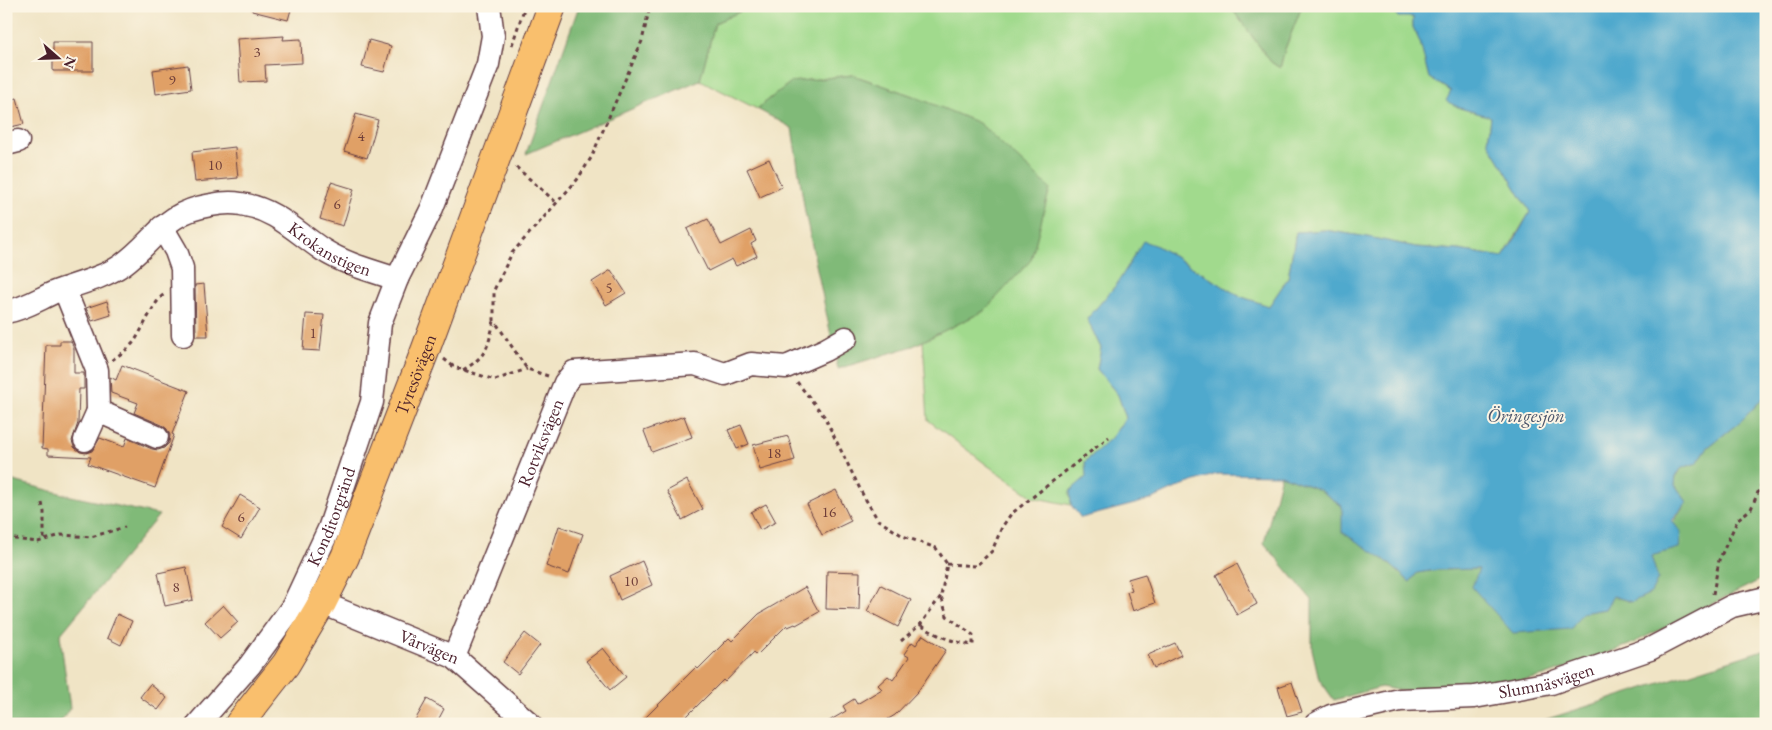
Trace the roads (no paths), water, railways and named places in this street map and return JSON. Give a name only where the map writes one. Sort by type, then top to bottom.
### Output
[{"type":"main road","name":"Tyresövägen","points":[[239,724],[286,664],[322,603],[345,557],[425,351],[552,6]]},
{"type":"street","points":[[397,279],[432,208],[488,64],[493,36],[489,6]]},
{"type":"street","name":"Krokanstigen","points":[[6,312],[17,310],[121,266],[173,217],[194,208],[221,203],[242,204],[262,210],[282,219],[324,250],[348,262],[397,279]]},
{"type":"street","points":[[162,227],[176,251],[182,268],[183,335]]},
{"type":"street","name":"Konditorgränd","points":[[198,724],[250,665],[294,606],[329,529],[372,402],[380,323],[397,279]]},
{"type":"street","points":[[65,289],[97,370],[98,411],[85,440]]},
{"type":"street","name":"Rotviksvägen","points":[[454,656],[565,383],[574,372],[695,364],[725,374],[751,364],[786,367],[825,350],[846,338]]},
{"type":"street","points":[[98,411],[157,436]]},
{"type":"street","name":"Slumnäsvägen","points":[[1316,724],[1331,716],[1400,700],[1474,697],[1551,683],[1650,649],[1732,606],[1766,598]]},
{"type":"street","name":"Vårvägen","points":[[322,603],[454,656],[522,721]]},
{"type":"water","name":"Öringesjön","points":[[1393,6],[1766,6],[1766,395],[1742,420],[1707,448],[1697,463],[1682,468],[1676,474],[1675,485],[1687,502],[1672,521],[1681,532],[1679,548],[1651,556],[1658,579],[1651,593],[1632,602],[1613,596],[1605,609],[1582,613],[1571,629],[1513,633],[1472,587],[1479,569],[1436,570],[1417,573],[1410,582],[1385,560],[1342,532],[1342,506],[1320,490],[1281,475],[1217,474],[1183,485],[1150,500],[1081,518],[1071,505],[1070,491],[1086,477],[1085,462],[1111,438],[1126,418],[1118,395],[1097,369],[1101,348],[1087,319],[1117,284],[1143,241],[1157,246],[1239,296],[1269,306],[1288,278],[1296,232],[1325,230],[1416,247],[1458,250],[1503,257],[1516,237],[1530,212],[1488,142],[1491,117],[1460,108],[1446,101],[1451,91],[1429,78],[1420,42],[1413,27],[1413,17],[1398,17],[1392,9]]}]
